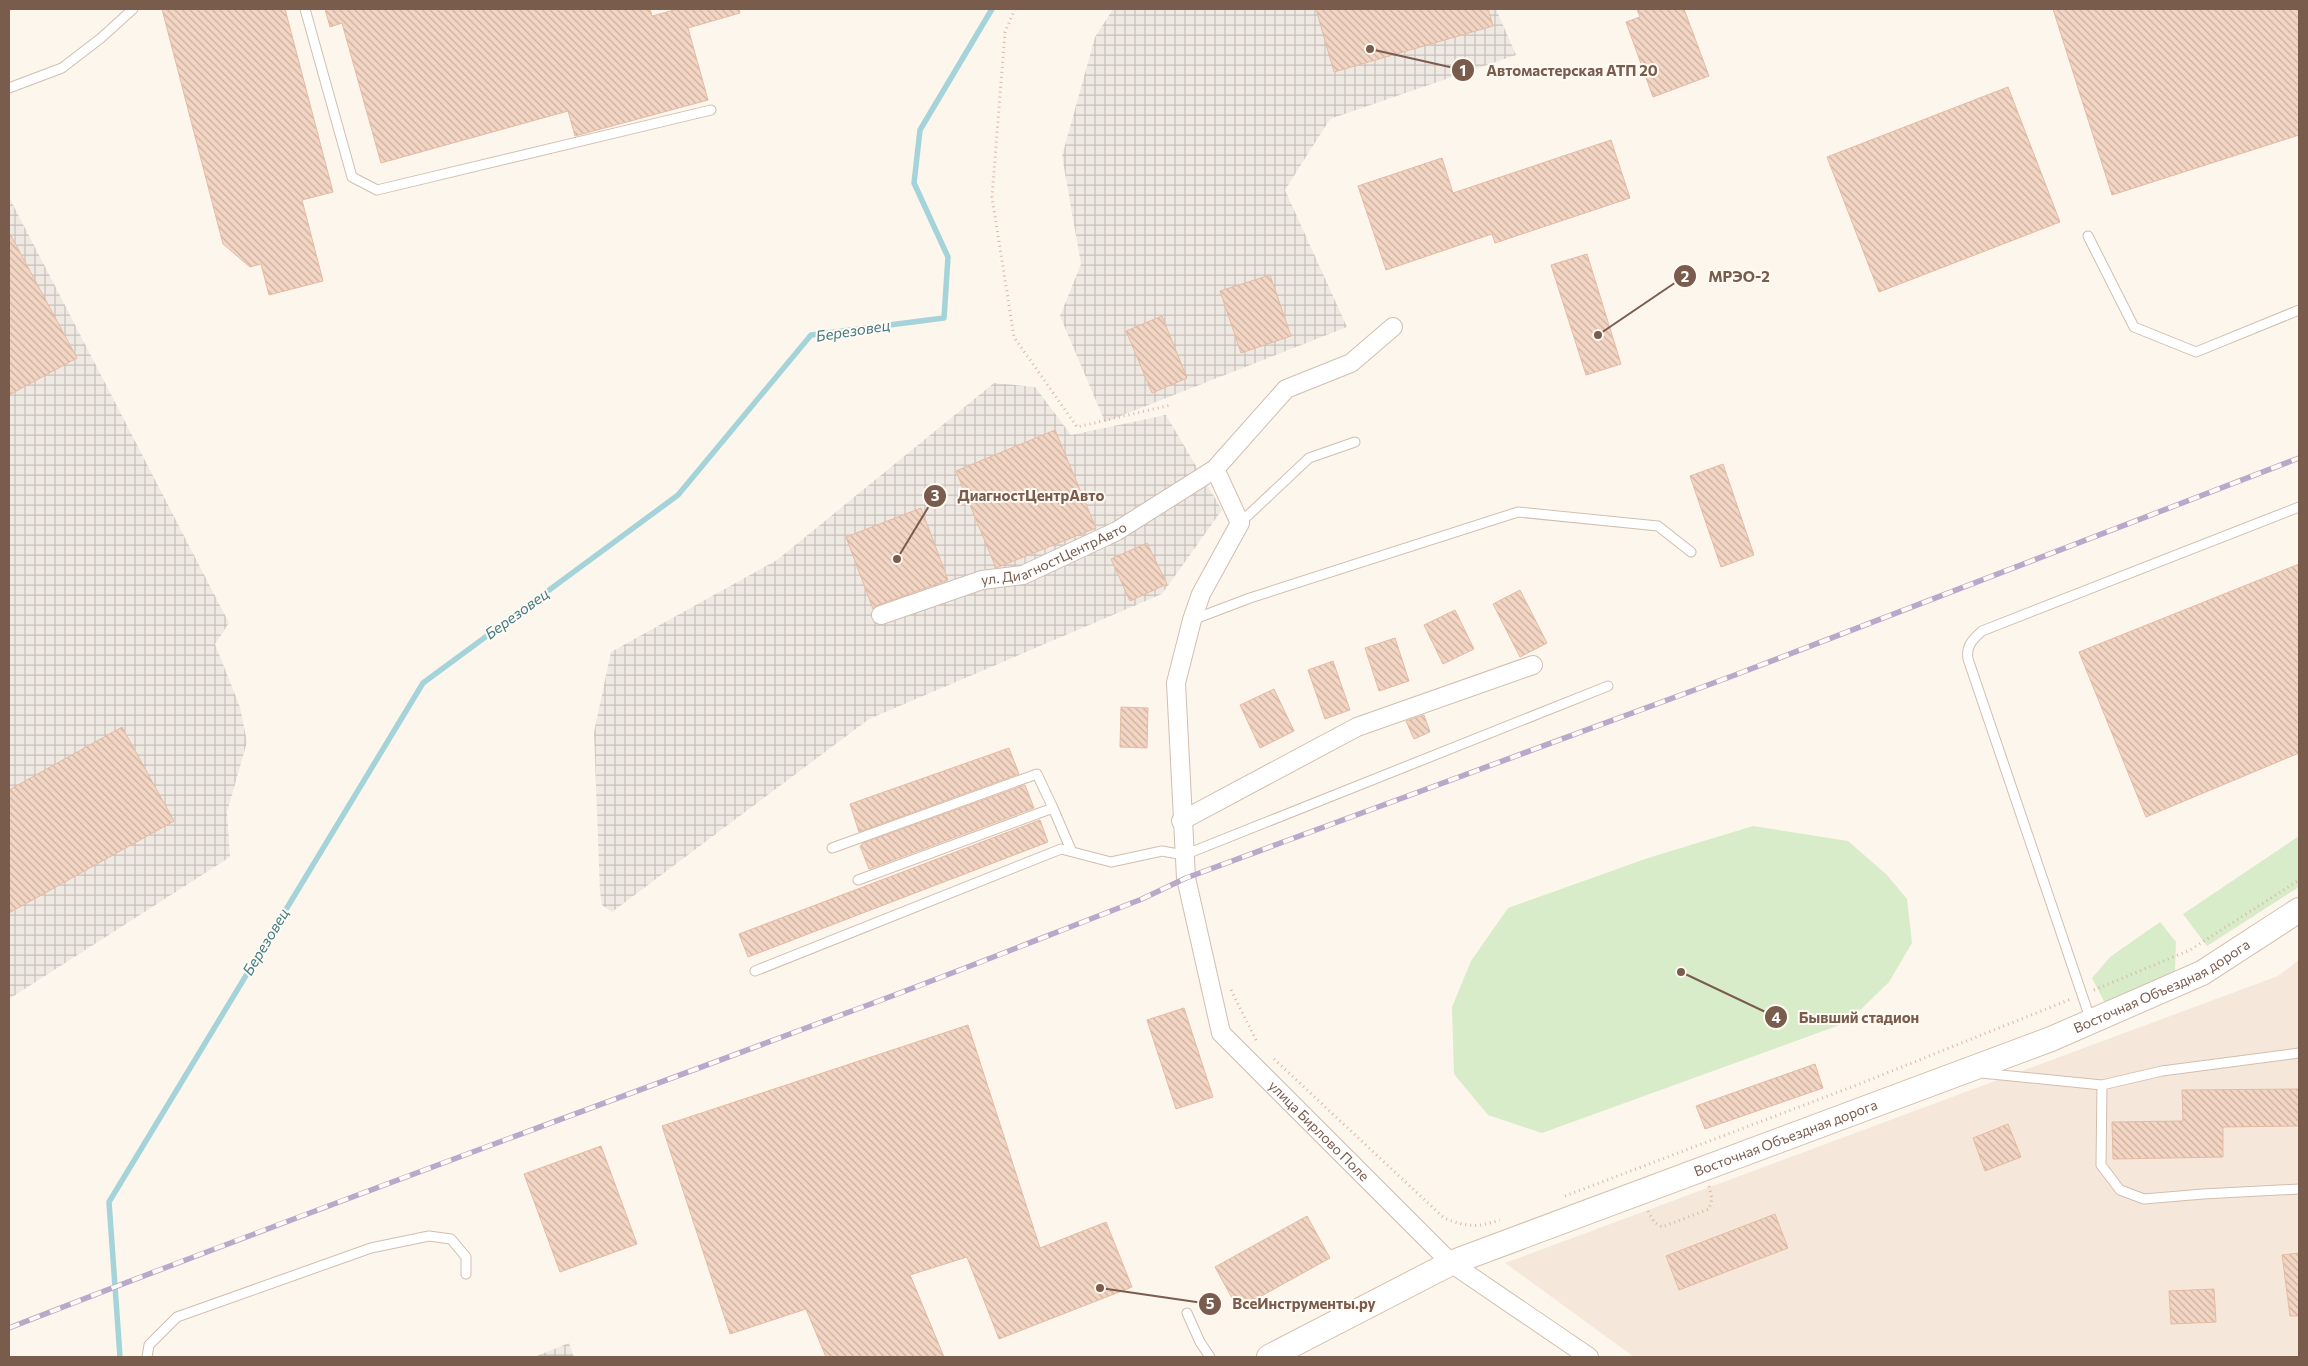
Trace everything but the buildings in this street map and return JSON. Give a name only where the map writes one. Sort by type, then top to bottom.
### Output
[{"type":"main road","name":"Восточная Объездная дорога","points":[[1269,1357],[1451,1263],[2091,1022],[2202,973],[2299,910]]},
{"type":"street","points":[[1240,523],[1215,469],[1286,389],[1351,363],[1393,327]]},
{"type":"street","name":"ул. ДиагностЦентрАвто","points":[[881,615],[982,580],[1023,575],[1117,531],[1215,469]]},
{"type":"street","name":"улица Бирлово Поле","points":[[1240,523],[1201,594],[1192,620],[1176,683],[1186,878],[1221,1033],[1451,1263],[1589,1357]]},
{"type":"street","points":[[1182,821],[1357,727],[1533,665]]},
{"type":"lane","points":[[9,88],[62,68],[101,38],[133,9]]},
{"type":"lane","points":[[305,9],[352,177],[376,190],[711,110]]},
{"type":"lane","points":[[2088,236],[2134,327],[2196,352],[2299,310]]},
{"type":"lane","points":[[1240,523],[1309,458],[1355,442]]},
{"type":"lane","points":[[2091,1022],[1968,659],[1967,651],[1972,640],[1982,631],[2299,507]]},
{"type":"lane","points":[[1192,620],[1250,598],[1518,512],[1658,526],[1692,552]]},
{"type":"lane","points":[[755,971],[1061,849],[1071,850],[1111,862],[1162,851],[1184,855],[1608,686]]},
{"type":"lane","points":[[832,848],[1038,774],[1071,850]]},
{"type":"lane","points":[[858,880],[1053,808]]},
{"type":"lane","points":[[1964,1071],[2102,1085],[2162,1072],[2299,1053]]},
{"type":"lane","points":[[2102,1085],[2101,1166],[2120,1190],[2144,1200],[2203,1194],[2299,1189]]},
{"type":"lane","points":[[147,1357],[149,1345],[177,1317],[371,1248],[429,1236],[451,1239],[466,1257],[466,1274]]},
{"type":"lane","points":[[1187,1313],[1200,1342],[1210,1357]]},
{"type":"path","points":[[1015,9],[1005,32],[992,197],[1014,337],[1077,427],[1171,405]]},
{"type":"path","points":[[1560,1198],[1862,1083],[2190,950],[2299,880]]},
{"type":"path","points":[[1227,982],[1256,1042],[1264,1049]]},
{"type":"path","points":[[1271,1055],[1444,1218],[1465,1226],[1482,1226],[1504,1219]]},
{"type":"path","points":[[1638,1193],[1654,1222],[1662,1227],[1672,1225],[1709,1209],[1712,1193],[1702,1169]]},
{"type":"shaded area","points":[[1113,9],[1496,9],[1516,55],[1330,119],[1285,190],[1347,327],[1105,422],[1060,316],[1081,264],[1062,156],[1095,37]]},
{"type":"shaded area","points":[[9,197],[229,623],[215,644],[240,707],[247,742],[227,812],[230,857],[9,999]]},
{"type":"shaded area","points":[[994,383],[1035,387],[1071,435],[1166,415],[1222,510],[1162,594],[869,719],[612,912],[602,905],[594,732],[611,652],[777,560]]},
{"type":"shaded area","points":[[2299,960],[2299,1357],[1634,1357],[1505,1263],[2278,976]]},
{"type":"shaded area","points":[[569,1343],[574,1357],[534,1357]]},
{"type":"green space","points":[[1753,826],[1848,841],[1887,875],[1907,899],[1912,943],[1889,982],[1848,1022],[1542,1133],[1488,1115],[1454,1074],[1452,1007],[1471,961],[1508,908],[1648,858]]},
{"type":"green space","points":[[2299,836],[2299,887],[2207,946],[2183,914]]},
{"type":"green space","points":[[2160,922],[2176,942],[2175,971],[2105,1003],[2092,978],[2110,957]]},
{"type":"waterway","name":"Березовец","points":[[120,1357],[109,1202],[423,683],[678,495],[811,335],[944,318],[948,257],[914,183],[920,130],[992,9]]},
{"type":"railway","points":[[9,1328],[320,1209],[916,987],[1142,899],[1186,878],[1735,675],[2299,458]]},
{"type":"place","name":"Автомастерская АТП 20","points":[[1370,49]]},
{"type":"place","name":"МРЭО-2","points":[[1598,335]]},
{"type":"place","name":"ДиагностЦентрАвто","points":[[897,559]]},
{"type":"place","name":"Бывший стадион","points":[[1681,972]]},
{"type":"place","name":"ВсеИнструменты.ру","points":[[1100,1288]]}]
